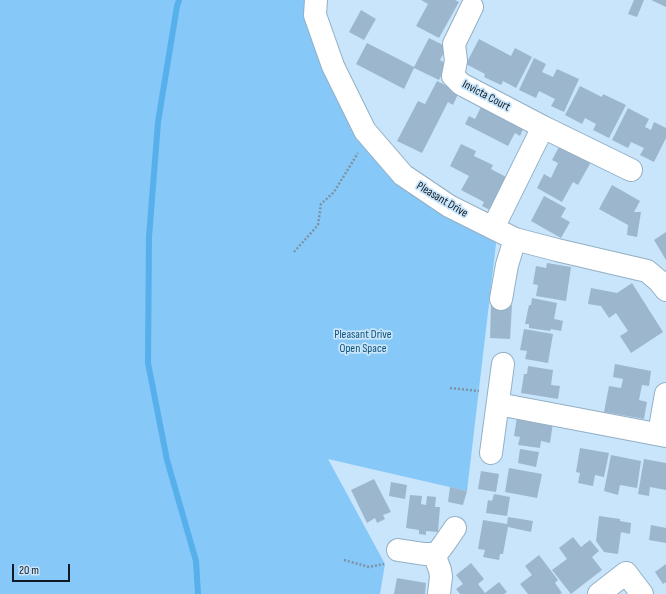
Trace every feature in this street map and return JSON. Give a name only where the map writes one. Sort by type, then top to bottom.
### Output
[{"type":"street","name":"Pleasant Drive","points":[[316,0],[315,15],[334,66],[366,131],[403,175],[449,206],[515,239],[647,271],[666,290]]},
{"type":"street","name":"Invicta Court","points":[[472,7],[454,44],[456,62],[454,76],[461,84],[543,127],[631,170]]},
{"type":"street","points":[[493,228],[543,127]]},
{"type":"street","points":[[501,298],[507,265],[515,239]]},
{"type":"street","points":[[491,453],[503,364]]},
{"type":"street","points":[[498,404],[662,435],[666,394]]},
{"type":"street","points":[[398,550],[434,554],[438,552],[455,528]]},
{"type":"street","points":[[434,554],[442,577],[439,594]]},
{"type":"street","points":[[599,594],[626,573],[642,594]]},
{"type":"path","points":[[294,252],[318,225],[321,204],[334,192],[369,136]]},
{"type":"path","points":[[450,388],[479,391],[498,404]]},
{"type":"path","points":[[344,560],[369,567],[385,564],[398,550]]},
{"type":"green space","name":"Pleasant Drive Open Space","points":[[0,0],[316,0],[315,15],[385,155],[493,228],[496,244],[467,491],[328,459],[385,564],[380,594],[0,594]]},
{"type":"building","points":[[421,0],[455,0],[459,2],[439,38],[416,26],[428,4]]},
{"type":"building","points":[[634,0],[644,0],[637,17],[628,14]]},
{"type":"building","points":[[651,0],[666,0],[666,7]]},
{"type":"building","points":[[361,10],[376,19],[364,40],[349,32]]},
{"type":"building","points":[[429,38],[447,47],[440,60],[447,64],[439,80],[414,68],[404,89],[356,64],[367,43],[414,67]]},
{"type":"building","points":[[479,39],[511,56],[515,48],[532,57],[516,88],[503,81],[501,85],[484,77],[485,74],[466,64]]},
{"type":"building","points":[[534,58],[546,64],[542,72],[553,77],[557,69],[579,79],[564,112],[551,106],[555,99],[539,91],[536,98],[519,90]]},
{"type":"building","points":[[437,81],[459,92],[453,105],[448,102],[422,153],[397,141],[418,101],[425,104]]},
{"type":"building","points":[[580,86],[602,97],[603,94],[626,105],[609,138],[593,130],[596,124],[585,118],[582,124],[565,115]]},
{"type":"building","points":[[483,103],[525,125],[520,136],[515,133],[508,146],[465,124],[469,116],[475,119]]},
{"type":"building","points":[[628,108],[649,119],[645,127],[651,130],[654,122],[666,128],[666,138],[654,162],[640,155],[644,148],[631,142],[628,148],[612,140]]},
{"type":"building","points":[[461,144],[476,151],[474,156],[493,165],[491,169],[506,177],[490,210],[482,206],[484,202],[461,190],[469,176],[450,166]]},
{"type":"building","points":[[560,145],[591,162],[578,185],[573,182],[562,202],[537,188],[544,174],[551,178],[558,163],[552,160]]},
{"type":"building","points":[[612,185],[640,201],[634,212],[641,212],[637,237],[627,235],[628,225],[599,209]]},
{"type":"building","points":[[544,196],[566,208],[561,217],[570,222],[561,238],[531,221]]},
{"type":"building","points":[[666,232],[666,260],[654,240]]},
{"type":"building","points":[[547,263],[571,267],[566,301],[536,296],[538,285],[533,284],[536,266],[546,268]]},
{"type":"building","points":[[632,283],[663,332],[631,353],[620,336],[628,331],[616,313],[609,318],[601,306],[588,304],[591,288],[617,293]]},
{"type":"building","points":[[532,298],[557,303],[554,319],[563,321],[561,331],[529,328],[529,324],[525,324]]},
{"type":"building","points":[[491,305],[512,305],[510,339],[490,338]]},
{"type":"building","points":[[524,329],[553,334],[548,363],[525,359],[527,351],[520,350]]},
{"type":"building","points":[[615,364],[651,371],[649,386],[642,385],[639,400],[647,402],[644,419],[604,412],[609,386],[621,388],[623,379],[613,377]]},
{"type":"building","points":[[528,366],[553,370],[551,385],[560,386],[558,399],[521,393],[524,374],[527,374]]},
{"type":"building","points":[[517,417],[553,423],[550,443],[541,441],[540,448],[518,445],[520,437],[514,436]]},
{"type":"building","points":[[580,448],[609,453],[604,477],[595,475],[593,486],[578,483],[580,473],[576,472]]},
{"type":"building","points":[[520,449],[539,452],[536,467],[518,463]]},
{"type":"building","points":[[611,455],[641,461],[637,488],[620,485],[618,495],[604,491]]},
{"type":"building","points":[[644,459],[666,463],[666,490],[650,487],[649,496],[638,494]]},
{"type":"building","points":[[509,468],[542,474],[537,498],[505,492]]},
{"type":"building","points":[[481,471],[499,474],[496,492],[478,489]]},
{"type":"building","points":[[374,479],[391,512],[383,515],[385,519],[377,523],[375,518],[367,523],[351,490]]},
{"type":"building","points":[[391,482],[407,485],[405,499],[389,496]]},
{"type":"building","points":[[450,487],[467,491],[463,505],[448,502]]},
{"type":"building","points":[[494,494],[510,497],[507,516],[486,513],[488,500],[492,501]]},
{"type":"building","points":[[410,495],[422,496],[421,504],[426,505],[427,496],[436,497],[435,507],[440,507],[438,532],[426,531],[426,535],[419,534],[419,530],[406,528]]},
{"type":"building","points":[[599,516],[620,519],[620,521],[631,523],[630,534],[621,532],[618,554],[604,552],[596,541]]},
{"type":"building","points":[[508,517],[533,521],[531,532],[508,527],[503,554],[500,554],[499,560],[483,557],[485,550],[478,549],[483,520],[507,524]]},
{"type":"building","points":[[651,525],[666,528],[666,543],[649,540]]},
{"type":"building","points":[[573,537],[581,547],[590,540],[599,551],[592,557],[602,570],[571,594],[552,570],[567,559],[559,548]]},
{"type":"building","points":[[539,555],[558,580],[555,583],[562,593],[528,594],[520,584],[532,575],[525,566]]},
{"type":"building","points":[[471,563],[484,579],[478,584],[485,593],[499,582],[507,592],[504,594],[460,594],[456,589],[463,584],[456,575]]},
{"type":"building","points":[[666,564],[666,582],[663,584],[655,572]]},
{"type":"building","points":[[397,578],[426,583],[425,594],[394,594]]},
{"type":"waterway","points":[[179,0],[158,122],[149,237],[148,363],[167,460],[196,561],[198,594]]}]
